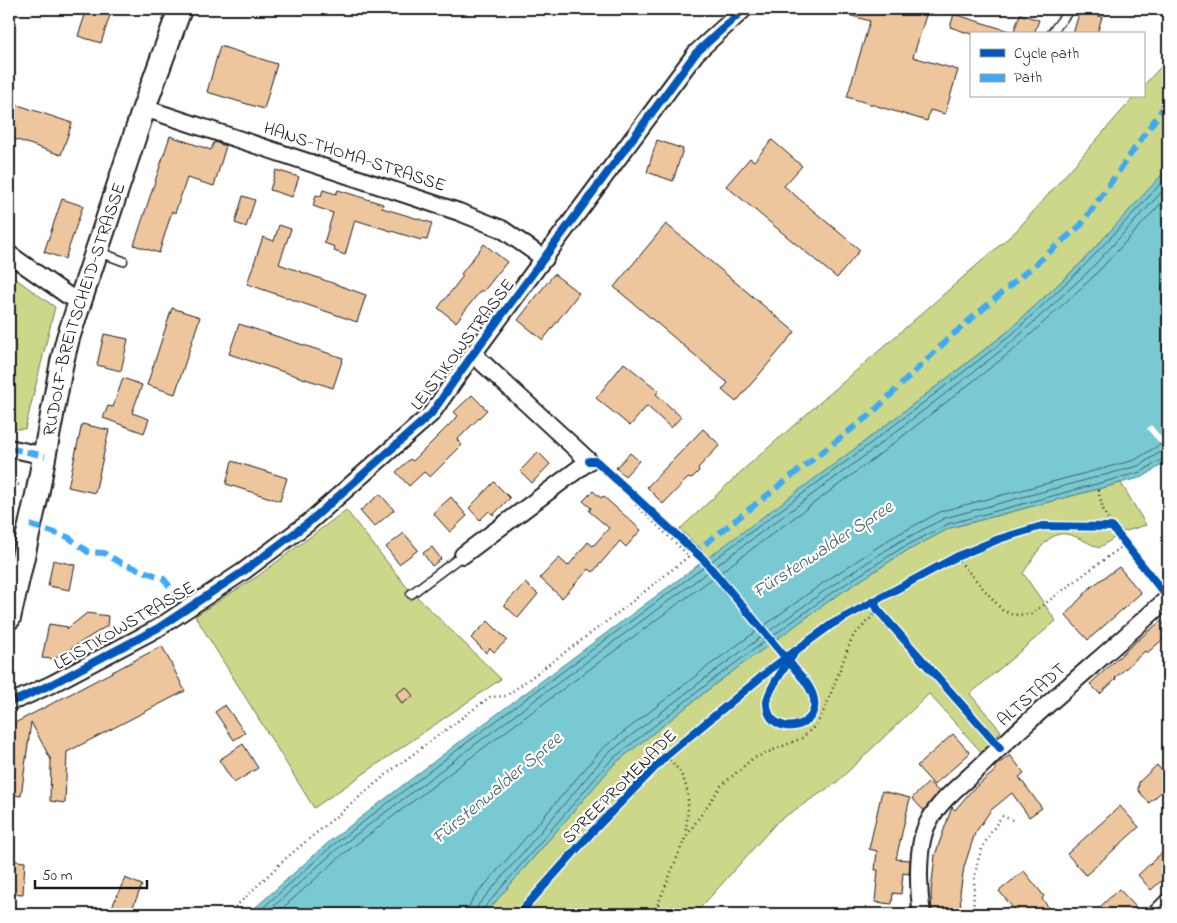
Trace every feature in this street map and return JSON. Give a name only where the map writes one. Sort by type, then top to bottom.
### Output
[{"type":"main road","name":"RUDOLF-BREITSCHEID-STRASSE","points":[[9,618],[45,456],[62,362],[80,301],[144,108],[180,9]]},
{"type":"street","name":"LEISTIKOWSTRASSE","points":[[9,701],[52,684],[158,628],[244,571],[308,523],[431,414],[473,354],[696,53],[744,9]]},
{"type":"street","name":"HANS-THOMA-STRASSE","points":[[144,108],[459,212],[502,229],[544,259]]},
{"type":"street","points":[[9,254],[67,295],[80,301]]},
{"type":"street","name":"LEISTIKOWSTRASSE","points":[[463,555],[588,461],[473,354]]},
{"type":"street","points":[[9,448],[45,456]]},
{"type":"street","name":"ALTSTADT","points":[[922,914],[919,874],[920,849],[928,822],[941,804],[1000,748],[1168,599]]},
{"type":"street","points":[[1156,914],[1168,902]]},
{"type":"lane","points":[[1053,32],[1070,9]]},
{"type":"lane","points":[[97,251],[123,261]]},
{"type":"lane","points":[[411,594],[463,555]]},
{"type":"path","points":[[1098,490],[1103,509],[1112,527],[1168,599]]},
{"type":"path","points":[[228,914],[285,859],[393,769],[490,697],[506,696],[614,616],[689,556],[633,502],[635,496]]},
{"type":"path","points":[[873,601],[956,557],[999,539],[1042,526],[1112,527]]},
{"type":"path","points":[[956,557],[1002,610],[1013,615],[1032,614],[1125,544]]},
{"type":"path","points":[[654,914],[685,838],[721,786],[752,759],[802,738],[817,724],[826,706],[852,638],[878,610]]},
{"type":"path","points":[[666,756],[678,768],[688,791],[685,838]]},
{"type":"path","points":[[976,914],[974,898],[976,865],[987,837],[1002,816],[1015,821]]},
{"type":"green space","points":[[1168,59],[1168,168],[1166,171],[1080,264],[1006,333],[709,558],[680,529],[745,468],[1017,230],[1133,98],[1144,98],[1144,85]]},
{"type":"green space","points":[[9,274],[55,307],[25,429],[9,429]]},
{"type":"green space","points":[[1121,483],[1146,525],[1123,532],[1099,548],[1074,536],[1059,534],[1046,542],[1023,573],[1056,621],[970,694],[1001,731],[984,755],[929,694],[836,783],[778,821],[695,914],[485,914],[614,764],[718,682],[833,598],[903,553],[950,528]]},
{"type":"green space","points":[[346,510],[406,586],[501,679],[314,808],[195,616],[258,576]]},
{"type":"water","name":"Fürstenwalder Spree","points":[[1168,168],[1168,461],[1143,477],[950,528],[903,553],[833,598],[718,682],[614,764],[485,914],[248,914],[330,841],[466,737],[864,442],[1006,333],[1080,264]]},
{"type":"pier","points":[[1151,425],[1168,445],[1168,453],[1147,429]]},
{"type":"pier","points":[[706,558],[777,642],[771,646],[700,561]]},
{"type":"building","points":[[87,9],[112,9],[101,43],[78,36]]},
{"type":"building","points":[[839,9],[928,9],[913,57],[958,70],[945,114],[930,110],[927,121],[847,97],[870,21],[838,12]]},
{"type":"building","points":[[1080,10],[1102,17],[1098,32],[1074,32]]},
{"type":"building","points":[[954,14],[1009,32],[970,32],[970,34],[950,27]]},
{"type":"building","points":[[1020,14],[1039,20],[1035,32],[1014,32]]},
{"type":"building","points":[[220,46],[277,64],[264,109],[207,92]]},
{"type":"building","points":[[9,102],[72,123],[61,155],[9,137]]},
{"type":"building","points":[[170,136],[211,150],[214,142],[226,146],[214,186],[187,178],[175,213],[172,211],[159,253],[134,245]]},
{"type":"building","points":[[657,140],[683,149],[673,181],[647,172]]},
{"type":"building","points":[[772,140],[802,166],[784,186],[860,250],[837,278],[726,186],[750,158],[754,161]]},
{"type":"building","points":[[276,170],[299,177],[292,197],[270,190]]},
{"type":"building","points":[[323,190],[336,194],[338,190],[383,204],[382,208],[432,223],[427,240],[421,240],[355,220],[345,255],[334,251],[335,247],[324,243],[333,213],[313,206],[316,195],[321,196]]},
{"type":"building","points":[[243,196],[255,200],[246,227],[235,223]]},
{"type":"building","points":[[62,199],[83,206],[65,259],[44,252]]},
{"type":"building","points":[[666,224],[795,332],[736,402],[722,390],[728,383],[614,287]]},
{"type":"building","points":[[279,225],[291,229],[279,264],[366,295],[357,322],[247,284],[263,237],[274,241]]},
{"type":"building","points":[[484,244],[507,262],[483,292],[481,290],[456,322],[438,308],[463,276],[461,274]]},
{"type":"building","points":[[554,274],[579,293],[543,340],[518,320]]},
{"type":"building","points":[[172,308],[200,317],[175,394],[147,385]]},
{"type":"building","points":[[239,324],[343,358],[333,388],[229,354]]},
{"type":"building","points":[[104,334],[128,339],[121,371],[97,365]]},
{"type":"building","points":[[624,363],[659,391],[656,394],[681,417],[671,428],[647,406],[630,426],[596,398]]},
{"type":"building","points":[[123,378],[142,385],[132,413],[149,419],[144,433],[103,418],[108,406],[113,407]]},
{"type":"building","points":[[472,395],[487,410],[457,440],[462,445],[430,477],[424,472],[409,486],[396,472],[410,459],[413,461],[458,416],[454,412]]},
{"type":"building","points":[[82,424],[109,430],[95,493],[68,487]]},
{"type":"building","points":[[703,429],[720,445],[698,468],[699,471],[693,477],[687,479],[663,504],[647,487]]},
{"type":"building","points":[[538,452],[550,464],[532,483],[520,471]]},
{"type":"building","points":[[630,453],[639,461],[625,476],[616,468]]},
{"type":"building","points":[[232,461],[287,478],[280,501],[226,484]]},
{"type":"building","points":[[494,482],[510,498],[493,515],[489,511],[480,520],[469,508]]},
{"type":"building","points":[[593,491],[601,498],[603,496],[641,530],[626,547],[620,541],[593,572],[589,569],[562,598],[540,578],[559,558],[568,566],[588,542],[593,546],[609,528],[589,511],[591,508],[583,501]]},
{"type":"building","points":[[380,494],[394,510],[374,527],[360,511]]},
{"type":"building","points":[[451,497],[467,516],[450,532],[433,513]]},
{"type":"building","points":[[404,533],[418,550],[399,564],[386,547]]},
{"type":"building","points":[[432,547],[441,559],[432,566],[423,553]]},
{"type":"building","points":[[53,560],[75,565],[70,590],[48,586]]},
{"type":"building","points":[[1119,567],[1141,593],[1088,640],[1065,615],[1091,587]]},
{"type":"building","points":[[525,583],[538,594],[518,618],[504,605]]},
{"type":"building","points":[[87,613],[108,616],[107,626],[54,659],[42,658],[49,624],[68,627],[67,629]]},
{"type":"building","points":[[488,621],[507,640],[494,652],[490,648],[486,653],[471,638]]},
{"type":"building","points":[[1161,621],[1168,629],[1168,635],[1147,653],[1145,651],[1100,694],[1090,684]]},
{"type":"building","points":[[162,646],[185,691],[67,752],[65,803],[50,801],[51,760],[31,722],[21,796],[9,794],[9,726]]},
{"type":"building","points":[[406,687],[413,696],[402,704],[396,694]]},
{"type":"building","points":[[225,705],[245,733],[234,740],[215,712]]},
{"type":"building","points":[[953,734],[970,753],[934,785],[917,766]]},
{"type":"building","points":[[243,744],[258,768],[234,783],[219,760]]},
{"type":"building","points":[[1010,755],[1024,773],[1019,777],[1042,808],[1029,817],[1012,793],[991,810],[975,833],[964,867],[960,893],[961,911],[932,913],[931,892],[935,855],[952,807],[955,810],[972,790],[996,770],[994,767]]},
{"type":"building","points":[[1157,765],[1168,778],[1168,786],[1149,803],[1138,790],[1139,782]]},
{"type":"building","points":[[929,782],[939,792],[924,811],[912,798]]},
{"type":"building","points":[[882,791],[910,798],[896,859],[910,860],[909,874],[903,873],[901,894],[893,893],[892,904],[875,902],[878,870],[875,870],[877,851],[869,849]]},
{"type":"building","points":[[1120,806],[1139,827],[1086,875],[1067,854]]},
{"type":"building","points":[[1168,847],[1168,875],[1151,890],[1138,875]]},
{"type":"building","points":[[9,860],[25,862],[23,894],[9,893]]},
{"type":"building","points":[[1024,871],[1044,896],[1042,899],[1054,914],[1018,914],[999,891]]},
{"type":"building","points":[[125,878],[142,885],[130,914],[122,914],[111,909]]},
{"type":"building","points":[[1119,889],[1136,907],[1129,914],[1107,914],[1100,907]]},
{"type":"marked path","points":[[691,555],[872,413],[949,338],[1081,225],[1168,101]]},
{"type":"marked path","points":[[9,448],[45,456]]},
{"type":"marked path","points":[[30,525],[68,537],[88,552],[104,553],[121,563],[163,578],[184,611]]},
{"type":"marked path","points":[[1156,914],[1168,902]]},
{"type":"cycle path","points":[[9,701],[19,699],[52,684],[158,628],[244,571],[308,523],[431,414],[473,354],[696,53],[744,9]]},
{"type":"cycle path","points":[[589,461],[596,461],[704,560],[805,681],[813,697],[814,710],[808,719],[799,725],[788,726],[777,723],[770,715],[767,702],[774,684],[782,671],[786,665],[790,660],[793,655]]},
{"type":"cycle path","name":"SPREEPROMENADE","points":[[519,914],[591,833],[666,756],[772,668],[832,624],[956,557],[999,539],[1042,526],[1112,527],[1168,598]]},
{"type":"cycle path","points":[[873,601],[878,610],[1000,748]]}]
